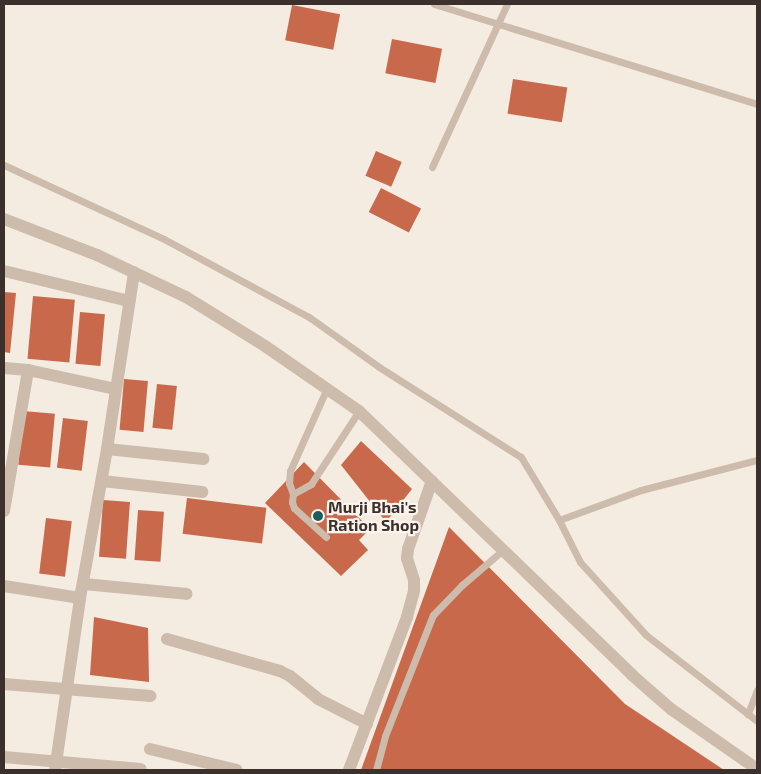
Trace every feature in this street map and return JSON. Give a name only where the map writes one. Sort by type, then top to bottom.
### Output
[{"type":"street","points":[[4,219],[134,272],[186,298],[265,346],[359,411],[604,649],[671,709],[757,769]]},
{"type":"street","points":[[4,271],[129,301]]},
{"type":"street","points":[[56,766],[69,688],[80,598],[102,480],[134,272]]},
{"type":"street","points":[[4,368],[28,370],[116,389]]},
{"type":"street","points":[[4,512],[28,370]]},
{"type":"street","points":[[107,449],[203,459]]},
{"type":"street","points":[[102,480],[202,492]]},
{"type":"street","points":[[349,770],[412,599],[414,580],[406,558],[432,481]]},
{"type":"street","points":[[84,584],[187,594]]},
{"type":"street","points":[[4,586],[80,598]]},
{"type":"street","points":[[167,639],[280,671],[290,676],[318,699],[367,724]]},
{"type":"street","points":[[4,684],[150,696]]},
{"type":"street","points":[[150,748],[238,770]]},
{"type":"street","points":[[4,757],[56,766],[140,770]]},
{"type":"lane","points":[[434,4],[757,104]]},
{"type":"lane","points":[[432,167],[508,4]]},
{"type":"lane","points":[[4,165],[164,239],[309,317],[379,367],[521,457],[559,520],[580,562],[646,635],[757,721]]},
{"type":"lane","points":[[326,537],[298,514],[292,502],[293,494],[289,482],[290,471],[327,388]]},
{"type":"lane","points":[[293,494],[311,484],[359,411]]},
{"type":"lane","points":[[559,520],[641,490],[757,460]]},
{"type":"lane","points":[[376,770],[385,736],[433,615],[462,585],[503,550]]},
{"type":"lane","points":[[748,714],[757,690]]},
{"type":"building","points":[[292,5],[340,14],[333,50],[285,40]]},
{"type":"building","points":[[392,39],[442,49],[435,83],[385,73]]},
{"type":"building","points":[[513,79],[567,88],[562,122],[508,114]]},
{"type":"building","points":[[376,151],[402,162],[391,187],[365,176]]},
{"type":"building","points":[[381,188],[421,208],[409,232],[369,212]]},
{"type":"building","points":[[4,292],[16,293],[10,353],[4,352]]},
{"type":"building","points":[[33,296],[75,300],[69,362],[28,359]]},
{"type":"building","points":[[80,312],[105,314],[100,366],[75,364]]},
{"type":"building","points":[[124,379],[148,381],[143,432],[120,430]]},
{"type":"building","points":[[157,384],[177,386],[172,430],[152,428]]},
{"type":"building","points":[[23,411],[55,414],[50,468],[18,465]]},
{"type":"building","points":[[63,418],[88,421],[82,471],[57,468]]},
{"type":"building","points":[[361,441],[412,489],[386,522],[341,465]]},
{"type":"building","name":"Murji Bhai's Ration Shop","points":[[304,462],[370,529],[359,540],[368,550],[341,576],[265,503]]},
{"type":"building","points":[[187,498],[266,508],[262,543],[183,534]]},
{"type":"building","points":[[103,500],[130,502],[126,559],[99,557]]},
{"type":"building","points":[[138,510],[164,512],[160,562],[135,560]]},
{"type":"building","points":[[46,518],[72,521],[65,577],[39,574]]},
{"type":"building","points":[[449,527],[625,704],[724,770],[361,770]]},
{"type":"building","points":[[94,617],[148,628],[149,682],[90,675]]},
{"type":"place","name":"Murji Bhai's Ration Shop","points":[[318,516]]}]
